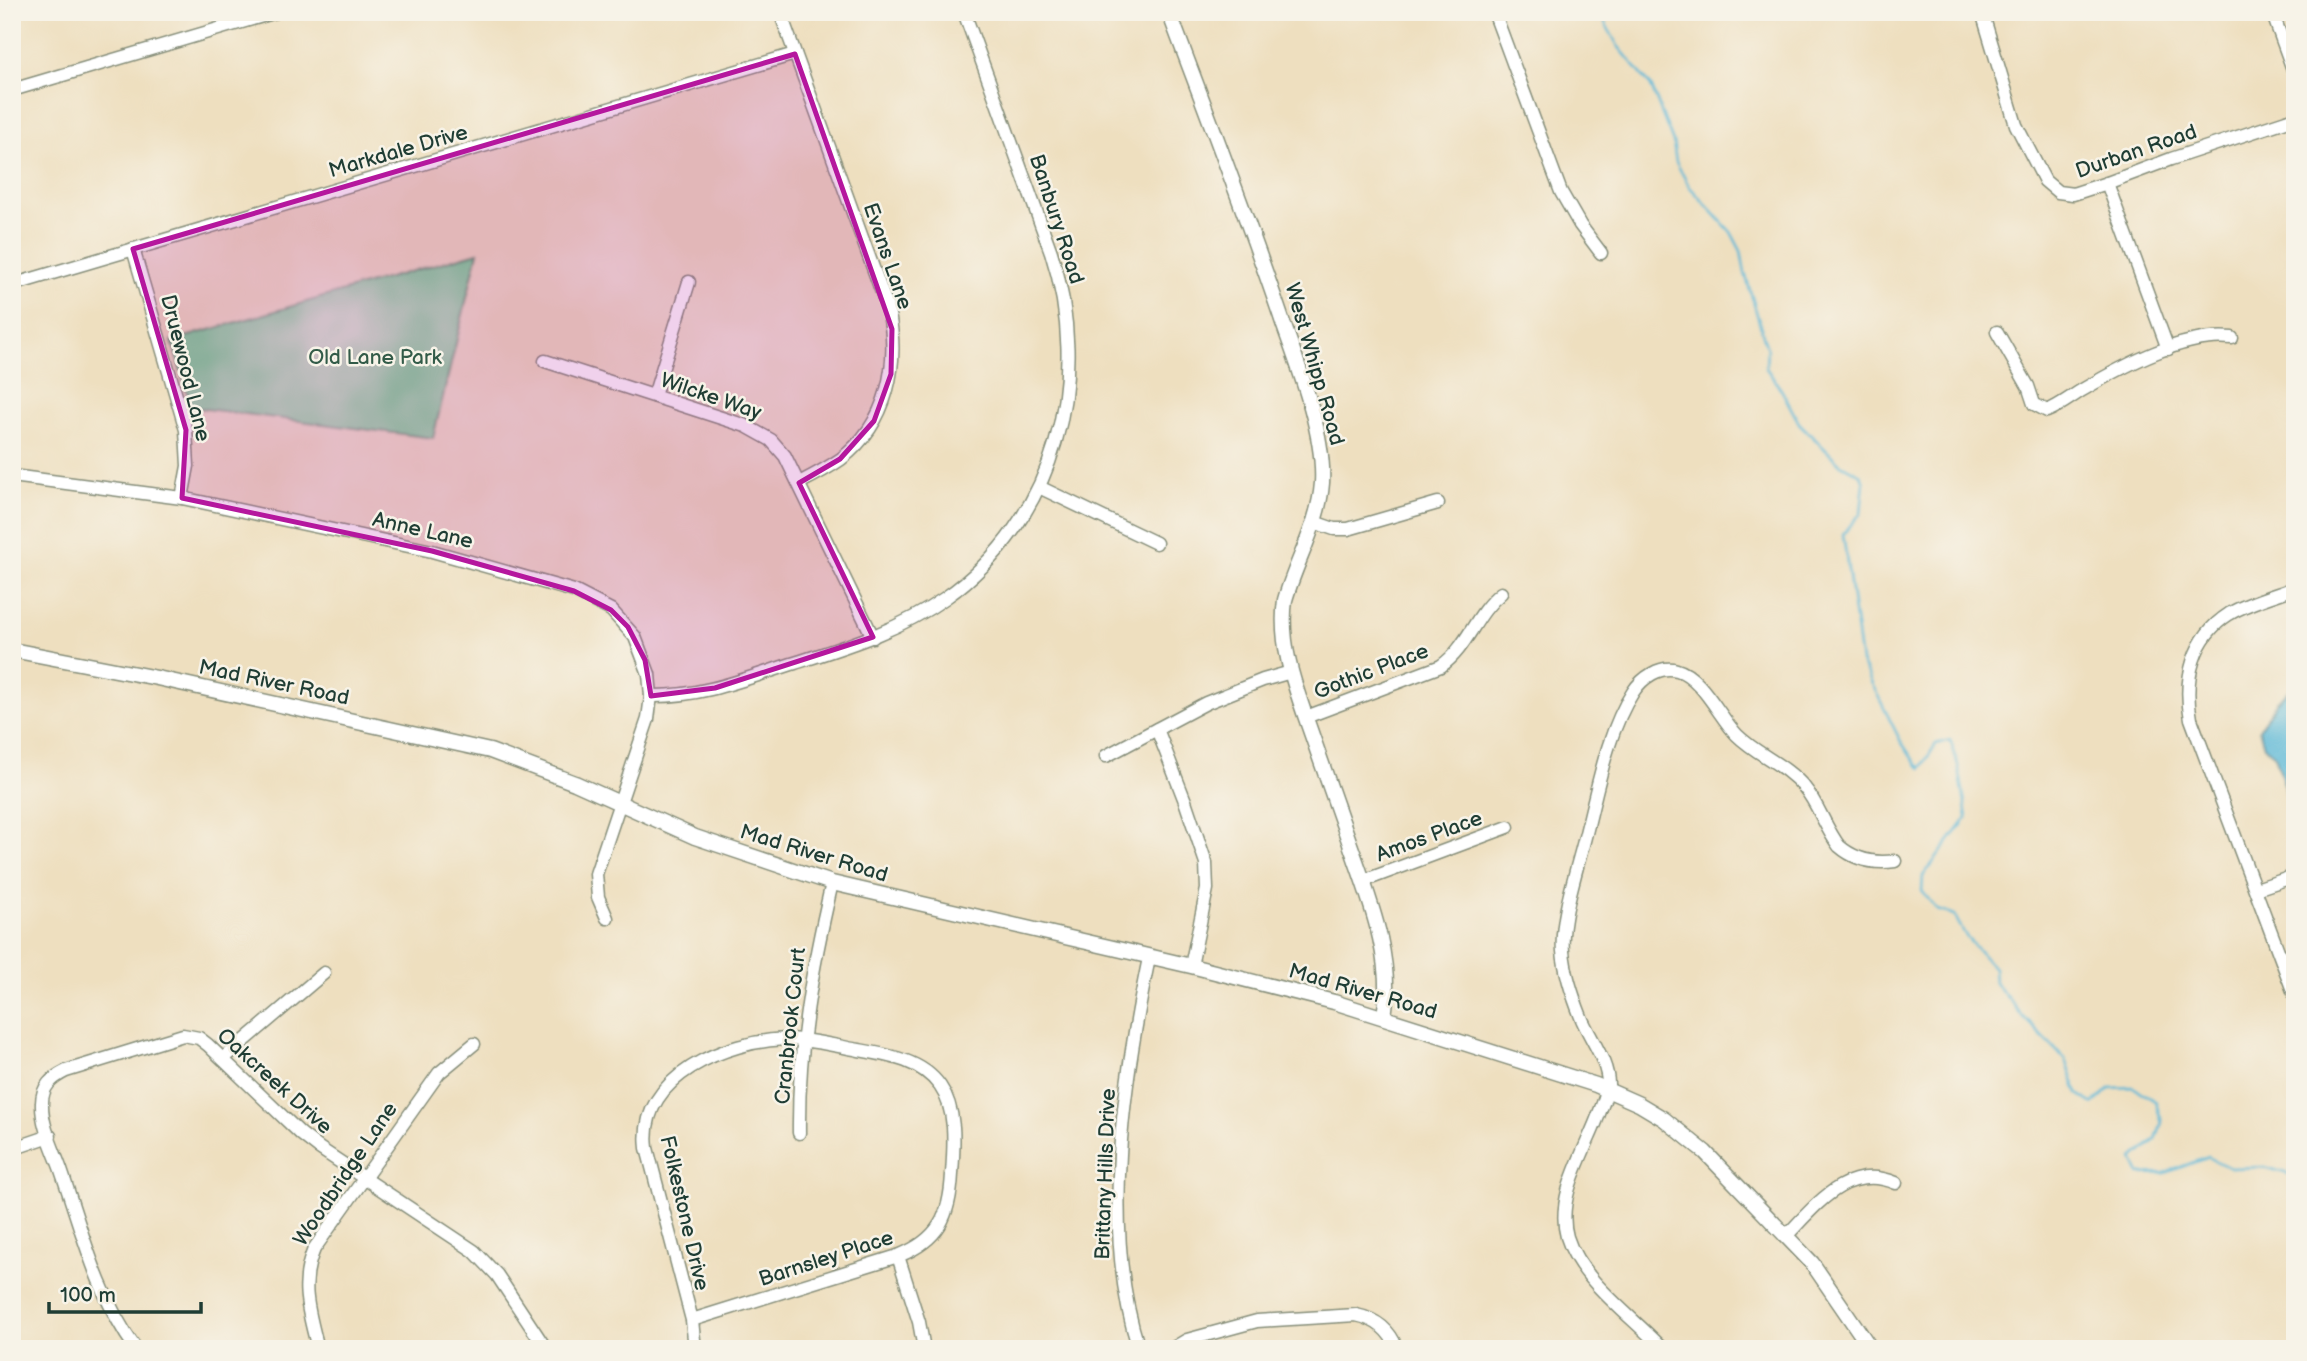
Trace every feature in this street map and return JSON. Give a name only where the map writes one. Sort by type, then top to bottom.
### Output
[{"type":"street","points":[[12,90],[276,12]]},
{"type":"street","name":"Evans Lane","points":[[780,12],[888,309],[893,353],[884,400],[862,438],[840,459],[799,483]]},
{"type":"street","name":"Banbury Road","points":[[651,696],[678,696],[715,688],[873,637],[918,615],[962,584],[1000,547],[1039,487],[1053,450],[1066,398],[1066,318],[1051,252],[964,12]]},
{"type":"street","name":"West Whipp Road","points":[[1169,12],[1266,272],[1308,398],[1318,440],[1322,467],[1320,501],[1285,600],[1284,633],[1291,672],[1363,881],[1377,930],[1387,991],[1384,1017]]},
{"type":"street","points":[[1494,12],[1560,192],[1601,253]]},
{"type":"street","name":"Durban Road","points":[[1982,12],[2016,125],[2045,181],[2052,189],[2065,194],[2107,183],[2295,118]]},
{"type":"street","points":[[2272,12],[2295,75]]},
{"type":"street","name":"Markdale Drive","points":[[12,285],[794,54]]},
{"type":"street","points":[[2107,183],[2168,349]]},
{"type":"street","name":"Druewood Lane","points":[[133,249],[186,430],[188,466],[182,498]]},
{"type":"street","points":[[654,396],[689,282]]},
{"type":"street","points":[[1997,332],[2028,386],[2034,404],[2046,411],[2100,380],[2168,349],[2204,337],[2232,338]]},
{"type":"street","name":"Wilcke Way","points":[[545,361],[761,433],[780,449],[799,483],[873,637]]},
{"type":"street","name":"Anne Lane","points":[[12,476],[182,498],[432,551],[574,591],[611,610],[628,627],[645,660],[651,696],[648,719],[596,874],[598,897],[607,918]]},
{"type":"street","points":[[1039,487],[1156,543]]},
{"type":"street","points":[[1314,522],[1334,529],[1348,529],[1438,503]]},
{"type":"street","points":[[2295,588],[2241,608],[2218,623],[2199,646],[2189,674],[2187,689],[2191,719],[2295,996]]},
{"type":"street","name":"Gothic Place","points":[[1306,717],[1441,666],[1457,652],[1482,612],[1501,593]]},
{"type":"street","name":"Mad River Road","points":[[12,650],[465,745],[532,765],[730,850],[832,883],[1192,966],[1334,1002],[1549,1069],[1607,1090],[1639,1104],[1681,1131],[1705,1152],[1812,1263],[1871,1349]]},
{"type":"street","points":[[1663,1349],[1586,1271],[1571,1247],[1565,1223],[1567,1197],[1607,1090],[1604,1066],[1582,1020],[1566,970],[1564,929],[1574,879],[1617,725],[1633,692],[1647,676],[1665,669],[1679,670],[1688,675],[1736,734],[1802,785],[1839,846],[1847,854],[1867,861],[1895,861]]},
{"type":"street","points":[[1107,756],[1206,703],[1270,677],[1291,672]]},
{"type":"street","points":[[1157,729],[1206,863],[1207,889],[1192,966]]},
{"type":"street","name":"Amos Place","points":[[1363,881],[1508,827]]},
{"type":"street","points":[[2256,888],[2295,876]]},
{"type":"street","name":"Cranbrook Court","points":[[799,1133],[799,1097],[810,981],[832,883]]},
{"type":"street","name":"Brittany Hills Drive","points":[[1139,1349],[1128,1314],[1122,1273],[1121,1148],[1133,1036],[1149,958]]},
{"type":"street","points":[[223,1059],[324,973]]},
{"type":"street","name":"Oakcreek Drive","points":[[50,1136],[42,1111],[43,1092],[52,1080],[66,1071],[183,1035],[199,1038],[301,1134],[446,1230],[486,1262],[513,1296],[546,1349]]},
{"type":"street","name":"Folkestone Drive","points":[[695,1349],[692,1320],[647,1148],[646,1122],[651,1109],[674,1081],[719,1052],[762,1041],[804,1040],[867,1051],[915,1064],[939,1084],[947,1098],[953,1129],[949,1203]]},
{"type":"street","name":"Woodbridge Lane","points":[[318,1349],[305,1293],[308,1263],[314,1249],[439,1073],[474,1044]]},
{"type":"street","points":[[12,1149],[50,1136],[106,1298],[136,1349]]},
{"type":"street","points":[[1787,1235],[1822,1200],[1847,1182],[1872,1177],[1896,1183]]},
{"type":"street","name":"Barnsley Place","points":[[692,1320],[898,1256],[920,1245],[934,1233],[943,1221],[949,1203]]},
{"type":"street","points":[[898,1256],[919,1322],[924,1349]]},
{"type":"street","points":[[1172,1349],[1187,1340],[1257,1321],[1339,1315],[1356,1315],[1374,1321],[1390,1334],[1397,1349]]},
{"type":"highlighted area","points":[[795,54],[892,329],[891,374],[874,421],[840,459],[799,483],[873,637],[715,688],[651,696],[645,660],[628,627],[611,610],[574,591],[432,551],[182,498],[186,430],[133,249]]},
{"type":"green space","name":"Old Lane Park","points":[[478,252],[433,438],[191,407],[172,341]]},
{"type":"water","points":[[2295,686],[2295,849],[2285,787],[2275,755],[2264,746],[2259,729],[2277,701]]},
{"type":"waterway","points":[[1599,12],[1618,46],[1651,86],[1673,142],[1676,162],[1689,186],[1731,232],[1741,251],[1767,349],[1766,368],[1799,423],[1839,463],[1861,475],[1864,482],[1861,513],[1843,534],[1861,662],[1900,740],[1916,764],[1921,768],[1936,744],[1950,740],[1959,769],[1967,818],[1923,876],[1922,891],[1937,910],[1954,915],[1967,938],[1994,968],[1995,983],[2026,1020],[2066,1060],[2078,1094],[2093,1104],[2110,1088],[2133,1087],[2155,1101],[2162,1122],[2156,1139],[2133,1159],[2140,1174],[2165,1173],[2208,1157],[2230,1168],[2265,1167],[2295,1176]]}]
